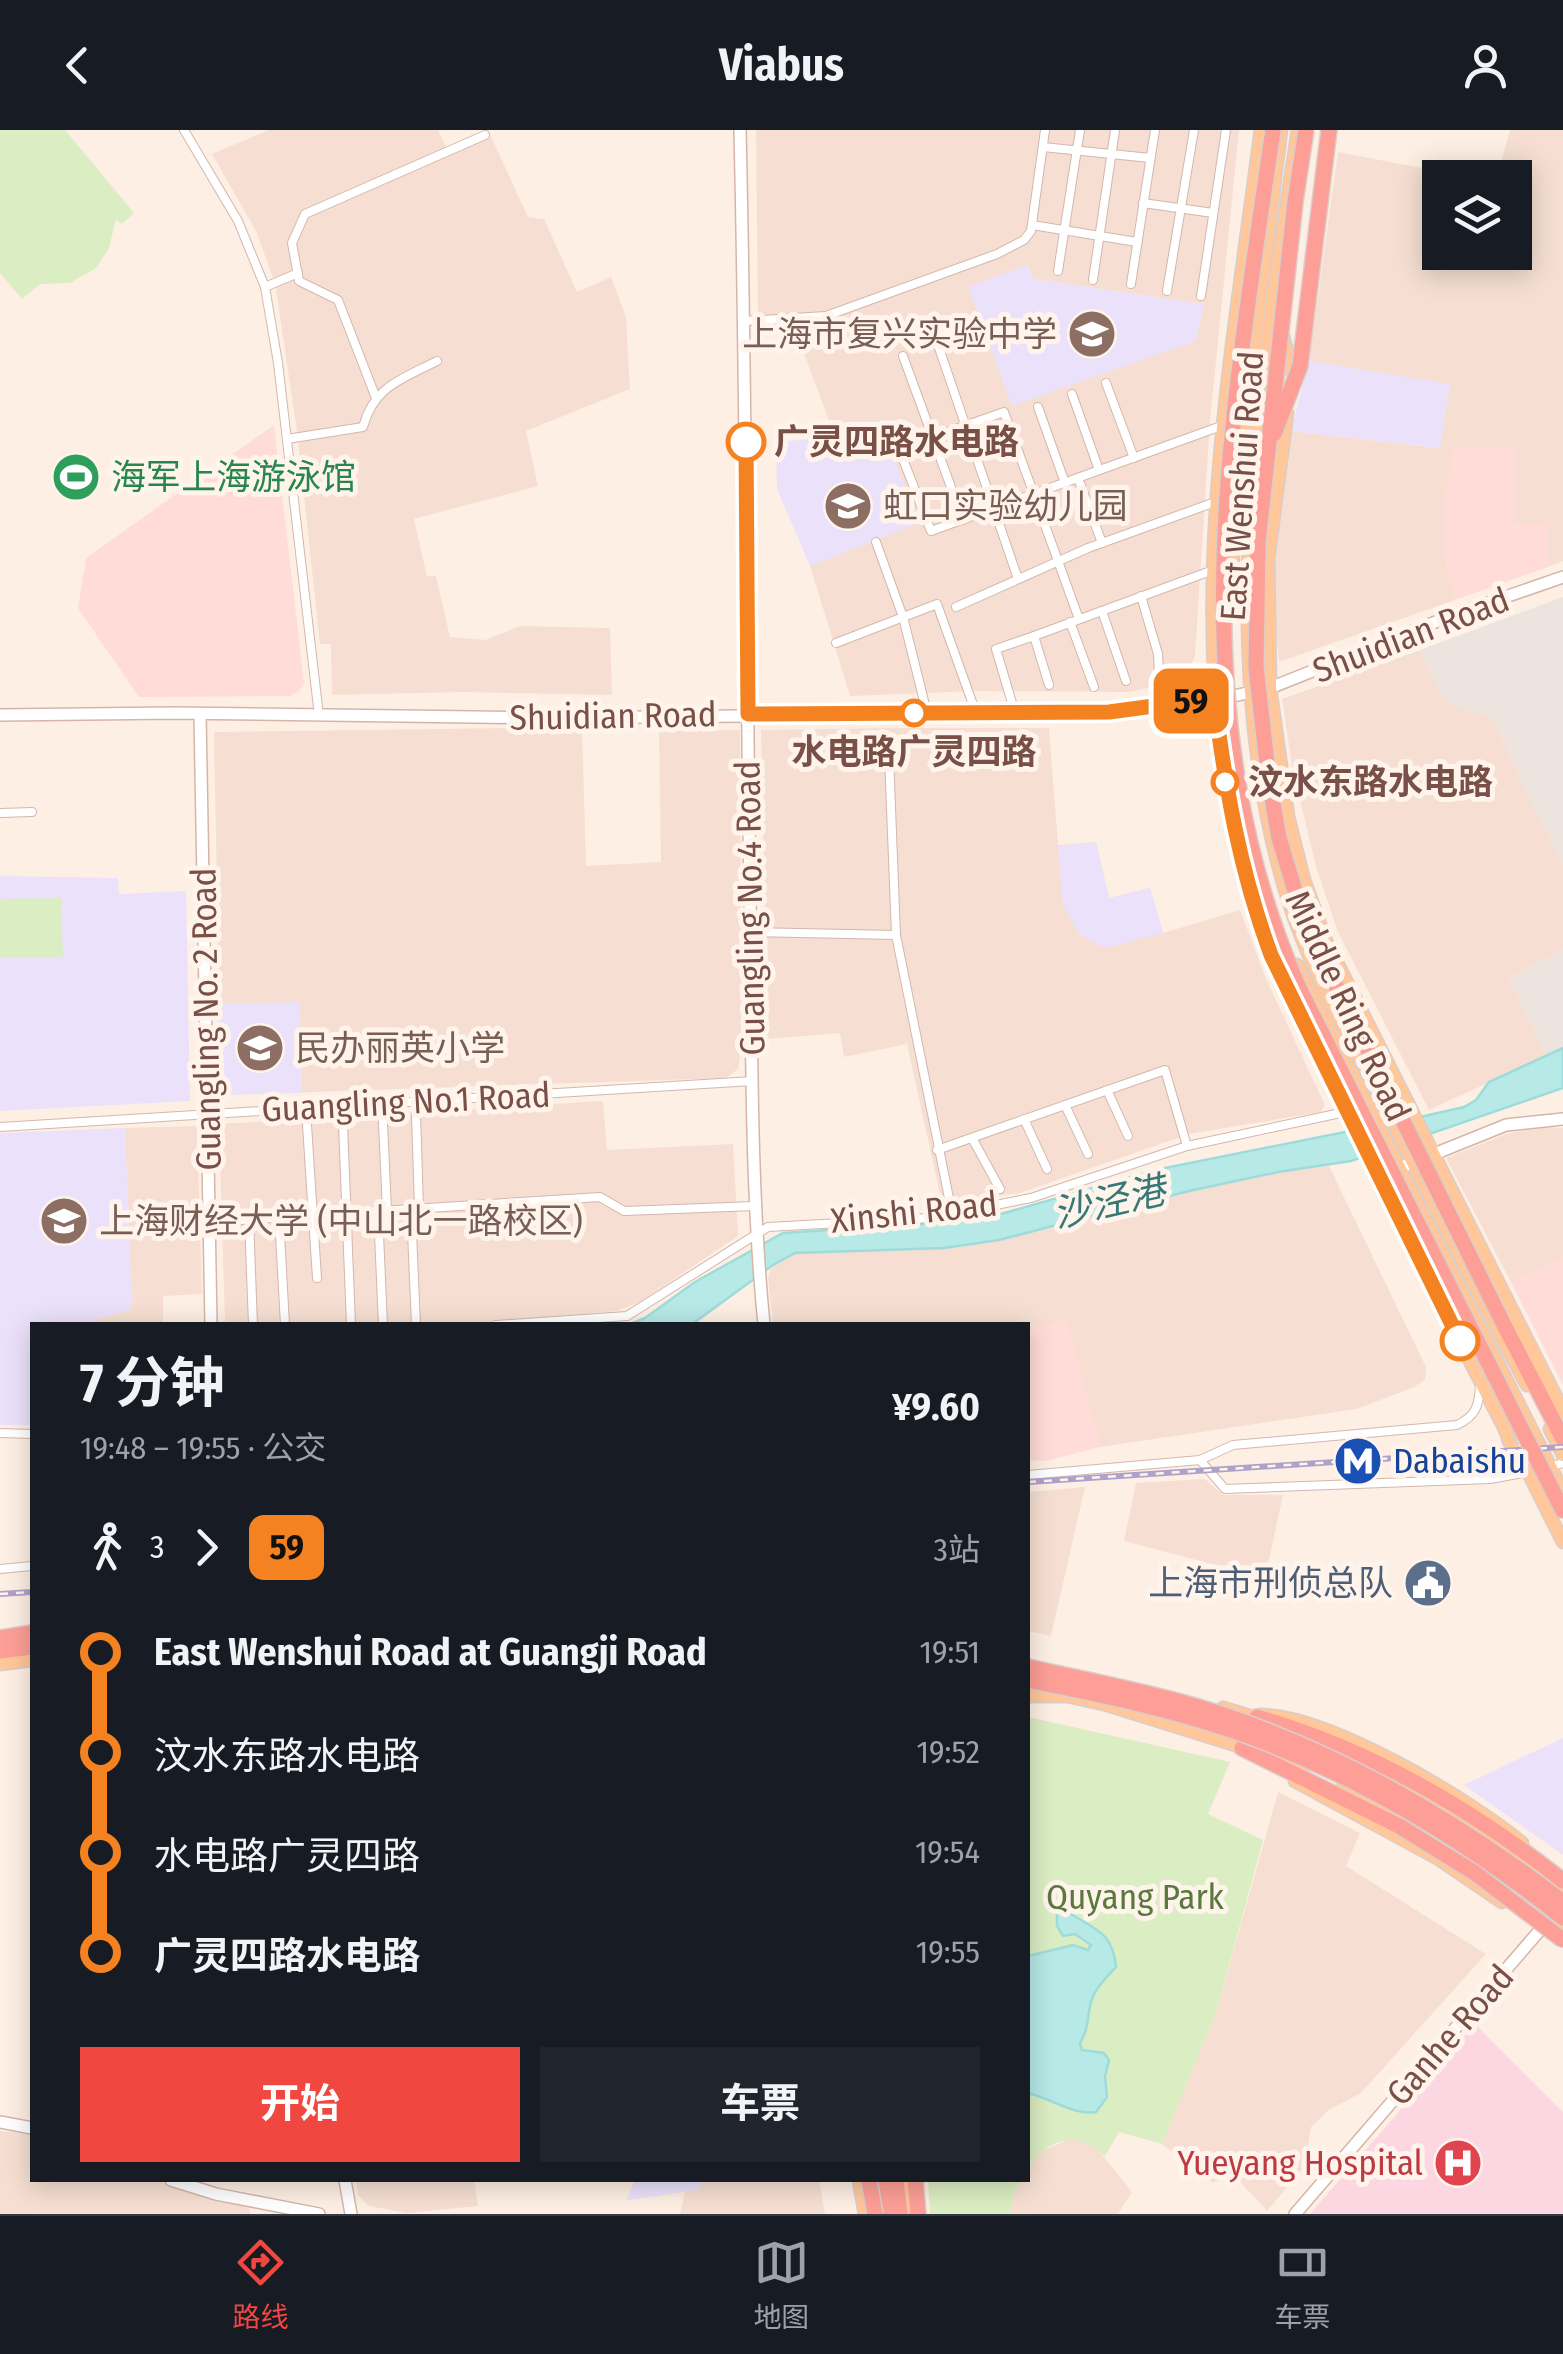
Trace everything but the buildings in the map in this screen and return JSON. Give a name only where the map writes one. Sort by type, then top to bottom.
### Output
[{"type":"highway","name":"Middle Ring Road","points":[[1273,130],[1223,535],[1223,667],[1241,813],[1263,895],[1298,986],[1563,1510]]},
{"type":"highway","name":"Middle Ring Road","points":[[1306,130],[1257,561],[1256,667],[1268,781],[1304,922],[1563,1439]]},
{"type":"highway","points":[[1266,457],[1300,366],[1330,130]]},
{"type":"highway","points":[[0,1635],[30,1630]]},
{"type":"highway","points":[[0,1652],[30,1649]]},
{"type":"highway","points":[[1030,1664],[1180,1702],[1339,1762],[1448,1820],[1563,1901]]},
{"type":"highway","points":[[1030,1681],[1109,1696],[1232,1730],[1302,1757],[1420,1817],[1487,1860],[1557,1918]]},
{"type":"highway","points":[[1252,1716],[1327,1740],[1413,1782],[1478,1820],[1563,1878]]},
{"type":"highway","points":[[1242,1748],[1399,1826],[1563,1933]]},
{"type":"highway","points":[[870,2182],[881,2212]]},
{"type":"highway","points":[[880,2182],[881,2212]]},
{"type":"highway","points":[[896,2182],[900,2214]]},
{"type":"highway","points":[[915,2182],[918,2214]]},
{"type":"main road","name":"Guangling No.4 Road","points":[[740,130],[752,1082],[756,1236],[764,1322]]},
{"type":"main road","name":"East Wenshui Road","points":[[1261,130],[1224,425],[1216,569],[1214,698],[1225,782],[1247,888],[1271,955],[1347,1113],[1504,1427],[1518,1464],[1528,1472],[1563,1542]]},
{"type":"main road","name":"East Wenshui Road","points":[[1281,130],[1258,298],[1234,526],[1230,617],[1233,696],[1252,826],[1263,874],[1285,936],[1388,1147],[1406,1165],[1556,1465],[1563,1492]]},
{"type":"main road","name":"East Wenshui Road","points":[[1298,130],[1253,483],[1246,608],[1250,692],[1267,817],[1287,895],[1319,978],[1404,1145],[1406,1165]]},
{"type":"main road","name":"East Wenshui Road","points":[[1330,130],[1292,372],[1268,560],[1270,688],[1288,817],[1320,922],[1563,1411]]},
{"type":"main road","points":[[1230,368],[1258,298]]},
{"type":"main road","points":[[1274,301],[1292,372]]},
{"type":"main road","points":[[1248,552],[1276,511]]},
{"type":"main road","name":"Shuidian Road","points":[[0,715],[557,718],[1109,712],[1270,688],[1392,638],[1563,577]]},
{"type":"main road","name":"Guangling No. 2 Road","points":[[200,714],[211,1322]]},
{"type":"main road","points":[[1287,895],[1320,922]]},
{"type":"main road","points":[[1256,912],[1285,936]]},
{"type":"main road","points":[[1378,1177],[1506,1125],[1563,1119]]},
{"type":"main road","points":[[1408,1237],[1450,1253],[1462,1208]]},
{"type":"main road","name":"East Wenshui Road","points":[[1450,1253],[1563,1455]]},
{"type":"main road","points":[[0,1664],[30,1660]]},
{"type":"main road","points":[[1030,1664],[1252,1716],[1376,1772],[1459,1818],[1563,1890]]},
{"type":"main road","points":[[1030,1682],[1291,1761],[1336,1780],[1428,1830],[1497,1875],[1557,1918],[1563,1933]]},
{"type":"main road","points":[[1030,1696],[1068,1696]]},
{"type":"main road","points":[[1252,1716],[1283,1715],[1408,1770],[1493,1818],[1563,1878]]},
{"type":"main road","points":[[1242,1748],[1308,1790],[1439,1858],[1541,1929],[1563,1933]]},
{"type":"main road","name":"Ganhe Road","points":[[1295,2214],[1541,1929],[1557,1918],[1563,1901]]},
{"type":"main road","points":[[0,2122],[30,2128]]},
{"type":"main road","points":[[177,2182],[216,2194],[319,2214]]},
{"type":"main road","points":[[345,2182],[350,2214]]},
{"type":"main road","points":[[860,2182],[865,2214]]},
{"type":"main road","points":[[905,2182],[909,2214]]},
{"type":"street","points":[[184,130],[238,222],[264,287],[287,439],[319,716]]},
{"type":"street","points":[[744,321],[826,316],[998,254],[1024,240],[1032,225],[1045,130]]},
{"type":"street","points":[[1058,271],[1080,130]]},
{"type":"street","points":[[1093,280],[1115,130]]},
{"type":"street","points":[[1131,284],[1155,130]]},
{"type":"street","points":[[1167,291],[1194,130]]},
{"type":"street","points":[[1201,296],[1226,130]]},
{"type":"street","points":[[1285,429],[1304,368],[1330,130]]},
{"type":"street","points":[[376,398],[338,300],[299,281],[292,243],[305,214],[485,135]]},
{"type":"street","points":[[1043,147],[1150,158]]},
{"type":"street","points":[[1144,203],[1214,214]]},
{"type":"street","points":[[1032,225],[1138,242]]},
{"type":"street","points":[[264,287],[298,273]]},
{"type":"street","points":[[938,345],[1018,579]]},
{"type":"street","points":[[902,356],[963,520]]},
{"type":"street","points":[[287,439],[363,427],[368,410],[383,389],[437,361]]},
{"type":"street","points":[[1106,383],[1134,458]]},
{"type":"street","points":[[1072,394],[1099,470]]},
{"type":"street","points":[[1038,407],[1065,482]]},
{"type":"street","points":[[1094,688],[1058,561],[1034,494],[1004,412],[899,449],[931,531],[963,520],[1034,494],[1065,482],[1224,425]]},
{"type":"street","points":[[1078,478],[1102,543]]},
{"type":"street","points":[[956,607],[1102,543],[1218,501]]},
{"type":"street","points":[[876,542],[903,617],[927,713]]},
{"type":"street","points":[[1015,713],[996,649],[1216,569]]},
{"type":"street","points":[[1142,596],[1158,654],[1159,676]]},
{"type":"street","points":[[836,643],[937,604],[976,713]]},
{"type":"street","points":[[1102,610],[1126,681]]},
{"type":"street","points":[[1034,636],[1049,685]]},
{"type":"street","points":[[890,758],[896,935],[952,1214]]},
{"type":"street","points":[[0,812],[32,812]]},
{"type":"street","points":[[750,932],[896,935]]},
{"type":"street","points":[[937,1150],[1165,1070],[1187,1146]]},
{"type":"street","name":"Guangling No.1 Road","points":[[0,1126],[752,1082]]},
{"type":"street","points":[[1107,1090],[1128,1136]]},
{"type":"street","name":"Xinshi Road","points":[[540,1322],[627,1316],[776,1225],[952,1214],[1031,1198],[1187,1146],[1347,1113],[1366,1103],[1407,1102]]},
{"type":"street","points":[[382,1104],[384,1322]]},
{"type":"street","points":[[1065,1105],[1088,1154]]},
{"type":"street","points":[[416,1114],[416,1322]]},
{"type":"street","points":[[1024,1119],[1048,1169]]},
{"type":"street","points":[[307,1125],[317,1278]]},
{"type":"street","points":[[343,1126],[351,1322]]},
{"type":"street","points":[[972,1138],[1000,1189]]},
{"type":"street","points":[[209,1222],[600,1197],[624,1211],[755,1206]]},
{"type":"street","points":[[279,1218],[285,1322]]},
{"type":"street","points":[[249,1220],[254,1322]]},
{"type":"street","points":[[1030,1475],[1200,1460],[1232,1444],[1457,1425],[1470,1418],[1479,1404],[1480,1380]]},
{"type":"street","points":[[0,1432],[30,1434]]},
{"type":"street","points":[[1200,1460],[1225,1489],[1490,1479],[1556,1465]]},
{"type":"street","points":[[0,1569],[30,1566]]},
{"type":"shaded area","points":[[269,130],[438,130],[446,147],[488,130],[528,217],[544,219],[577,292],[611,277],[626,317],[630,389],[526,431],[538,486],[414,519],[427,576],[436,576],[450,637],[485,640],[520,626],[610,628],[612,695],[332,695],[331,644],[320,644],[297,431],[275,283],[256,231],[212,154]]},
{"type":"shaded area","points":[[756,130],[1239,130],[1210,421],[1195,656],[1188,672],[1178,682],[1128,692],[976,691],[850,696],[810,566],[918,522],[835,437],[805,356],[800,314],[758,315]],"holes":[[[1027,265],[1033,279],[1203,304],[1013,406]]]},
{"type":"shaded area","points":[[1510,130],[1563,130],[1563,561],[1548,567],[1546,524],[1514,524],[1453,449],[1444,512],[1446,562],[1455,600],[1279,662],[1274,615],[1275,561],[1291,431],[1439,448],[1450,385],[1309,361],[1338,152],[1422,168],[1422,270],[1532,270],[1532,160],[1502,160]]},
{"type":"shaded area","name":"上海市复兴实验中学","points":[[1027,265],[1033,279],[1204,304],[1196,341],[1012,406],[968,287]]},
{"type":"shaded area","points":[[1309,361],[1450,384],[1440,448],[1291,431]]},
{"type":"shaded area","name":"虹口实验幼儿园","points":[[881,421],[918,523],[810,566],[777,489],[776,442],[835,437]]},
{"type":"shaded area","points":[[274,425],[304,683],[289,696],[139,697],[78,608],[86,558]]},
{"type":"shaded area","points":[[1514,447],[1514,523],[1547,524],[1548,567],[1455,600],[1446,562],[1444,512],[1452,449]]},
{"type":"shaded area","points":[[1563,597],[1563,863],[1494,719],[1456,707],[1438,691],[1420,650]]},
{"type":"shaded area","points":[[1420,650],[1429,671],[1494,719],[1563,863],[1563,949],[1509,979],[1547,1056],[1429,1110],[1338,932],[1317,870],[1293,772],[1282,699]]},
{"type":"shaded area","points":[[582,727],[586,866],[661,862],[659,731],[740,730],[742,1042],[738,1069],[726,1078],[221,1095],[214,732]]},
{"type":"shaded area","points":[[1049,728],[1058,845],[1096,842],[1109,898],[1150,888],[1163,933],[1240,910],[1267,981],[1325,1105],[1321,1112],[1189,1134],[1020,1193],[942,1203],[907,1044],[844,1057],[840,1033],[767,1039],[761,730]]},
{"type":"shaded area","points":[[1096,842],[1109,898],[1150,888],[1163,933],[1105,948],[1080,935],[1063,905],[1058,846]]},
{"type":"shaded area","points":[[0,876],[118,878],[119,894],[186,891],[190,1101],[0,1111]]},
{"type":"shaded area","points":[[1563,949],[1563,1048],[1547,1056],[1509,979]]},
{"type":"shaded area","name":"民办丽英小学","points":[[299,1002],[302,1093],[221,1095],[218,1004]]},
{"type":"shaded area","points":[[603,1101],[607,1150],[733,1144],[738,1236],[640,1302],[616,1311],[489,1322],[225,1322],[219,1124]]},
{"type":"shaded area","points":[[197,1126],[202,1294],[163,1296],[163,1322],[93,1322],[132,1309],[125,1128]]},
{"type":"shaded area","name":"上海财经大学 (中山北一路校区)","points":[[125,1128],[132,1309],[93,1322],[30,1322],[30,1425],[0,1425],[0,1133]]},
{"type":"shaded area","points":[[1563,1128],[1563,1257],[1511,1282],[1446,1158],[1509,1133]]},
{"type":"shaded area","points":[[1329,1166],[1426,1367],[1425,1380],[1357,1409],[1100,1447],[1066,1320],[1030,1329],[1030,1322],[773,1322],[768,1277],[773,1264],[795,1253],[977,1244],[1278,1172]]},
{"type":"shaded area","points":[[1563,1257],[1563,1385],[1511,1282]]},
{"type":"shaded area","points":[[1067,1319],[1100,1447],[1046,1461],[1030,1460],[1030,1328]]},
{"type":"shaded area","points":[[1205,1479],[1223,1495],[1283,1495],[1265,1578],[1124,1541],[1136,1483]]},
{"type":"shaded area","points":[[1085,1487],[1051,1636],[1030,1631],[1030,1492]]},
{"type":"shaded area","points":[[1563,1738],[1563,1855],[1464,1785]]},
{"type":"shaded area","points":[[1278,1792],[1360,1833],[1346,1866],[1486,1954],[1361,2093],[1329,2110],[1311,2127],[1305,2166],[1267,2211],[1232,2173],[1213,2183],[1162,2144],[1216,2013]]},
{"type":"shaded area","name":"Yueyang Hospital","points":[[1475,2024],[1563,2112],[1563,2214],[1310,2214]]},
{"type":"shaded area","points":[[0,2131],[30,2134],[30,2182],[160,2182],[249,2208],[250,2214],[0,2214]]},
{"type":"shaded area","points":[[1069,2139],[1084,2140],[1096,2147],[1132,2192],[1118,2214],[1010,2214],[1012,2197],[1020,2182],[1030,2182],[1030,2165],[1038,2153]]},
{"type":"shaded area","points":[[356,2182],[474,2182],[478,2206],[407,2213],[369,2206],[358,2195]]},
{"type":"shaded area","points":[[634,2182],[819,2182],[825,2214],[680,2214],[685,2192],[627,2200]]},
{"type":"shaded area","points":[[634,2182],[700,2182],[701,2189],[627,2200]]},
{"type":"green space","points":[[0,130],[65,130],[134,213],[122,224],[116,219],[109,248],[96,268],[70,283],[40,284],[22,299],[0,273]]},
{"type":"green space","points":[[61,898],[63,957],[0,958],[0,899]]},
{"type":"green space","name":"Quyang Park","points":[[1030,1717],[1230,1762],[1208,1814],[1263,1840],[1216,2013],[1162,2144],[1119,2132],[1105,2156],[1074,2140],[1054,2144],[1030,2166]]},
{"type":"green space","points":[[928,2182],[1020,2182],[1012,2197],[1010,2214],[930,2214]]},
{"type":"water","name":"沙泾港","points":[[1563,1048],[1563,1088],[1351,1161],[1189,1191],[999,1240],[944,1248],[795,1253],[695,1322],[635,1322],[695,1282],[783,1233],[980,1220],[1155,1170],[1464,1107],[1476,1100],[1489,1082]]},
{"type":"water","points":[[1065,1910],[1092,1927],[1106,1938],[1114,1955],[1116,1967],[1093,1997],[1080,2043],[1082,2050],[1104,2053],[1109,2060],[1105,2076],[1107,2097],[1096,2112],[1071,2109],[1030,2094],[1030,1956],[1073,1945],[1088,1950],[1091,1945],[1075,1934],[1063,1936],[1057,1926],[1057,1912]]},
{"type":"railway","points":[[1030,1482],[1563,1447]]},
{"type":"railway","points":[[0,1594],[30,1592]]},
{"type":"bus line","name":"59","points":[[746,442],[748,714],[1109,712],[1214,698],[1225,782],[1247,888],[1271,955],[1460,1341]]},
{"type":"place","name":"上海市复兴实验中学","points":[[1092,334]]},
{"type":"place","name":"广灵四路水电路","points":[[746,442]]},
{"type":"place","name":"海军上海游泳馆","points":[[76,477]]},
{"type":"place","name":"虹口实验幼儿园","points":[[848,506]]},
{"type":"place","name":"水电路广灵四路","points":[[914,713]]},
{"type":"place","name":"汶水东路水电路","points":[[1225,782]]},
{"type":"place","name":"民办丽英小学","points":[[260,1048]]},
{"type":"place","name":"上海财经大学 (中山北一路校区)","points":[[64,1221]]},
{"type":"place","name":"Dabaishu","points":[[1358,1461]]},
{"type":"place","name":"上海市刑侦总队","points":[[1428,1583]]},
{"type":"place","name":"Yueyang Hospital","points":[[1458,2163]]}]
